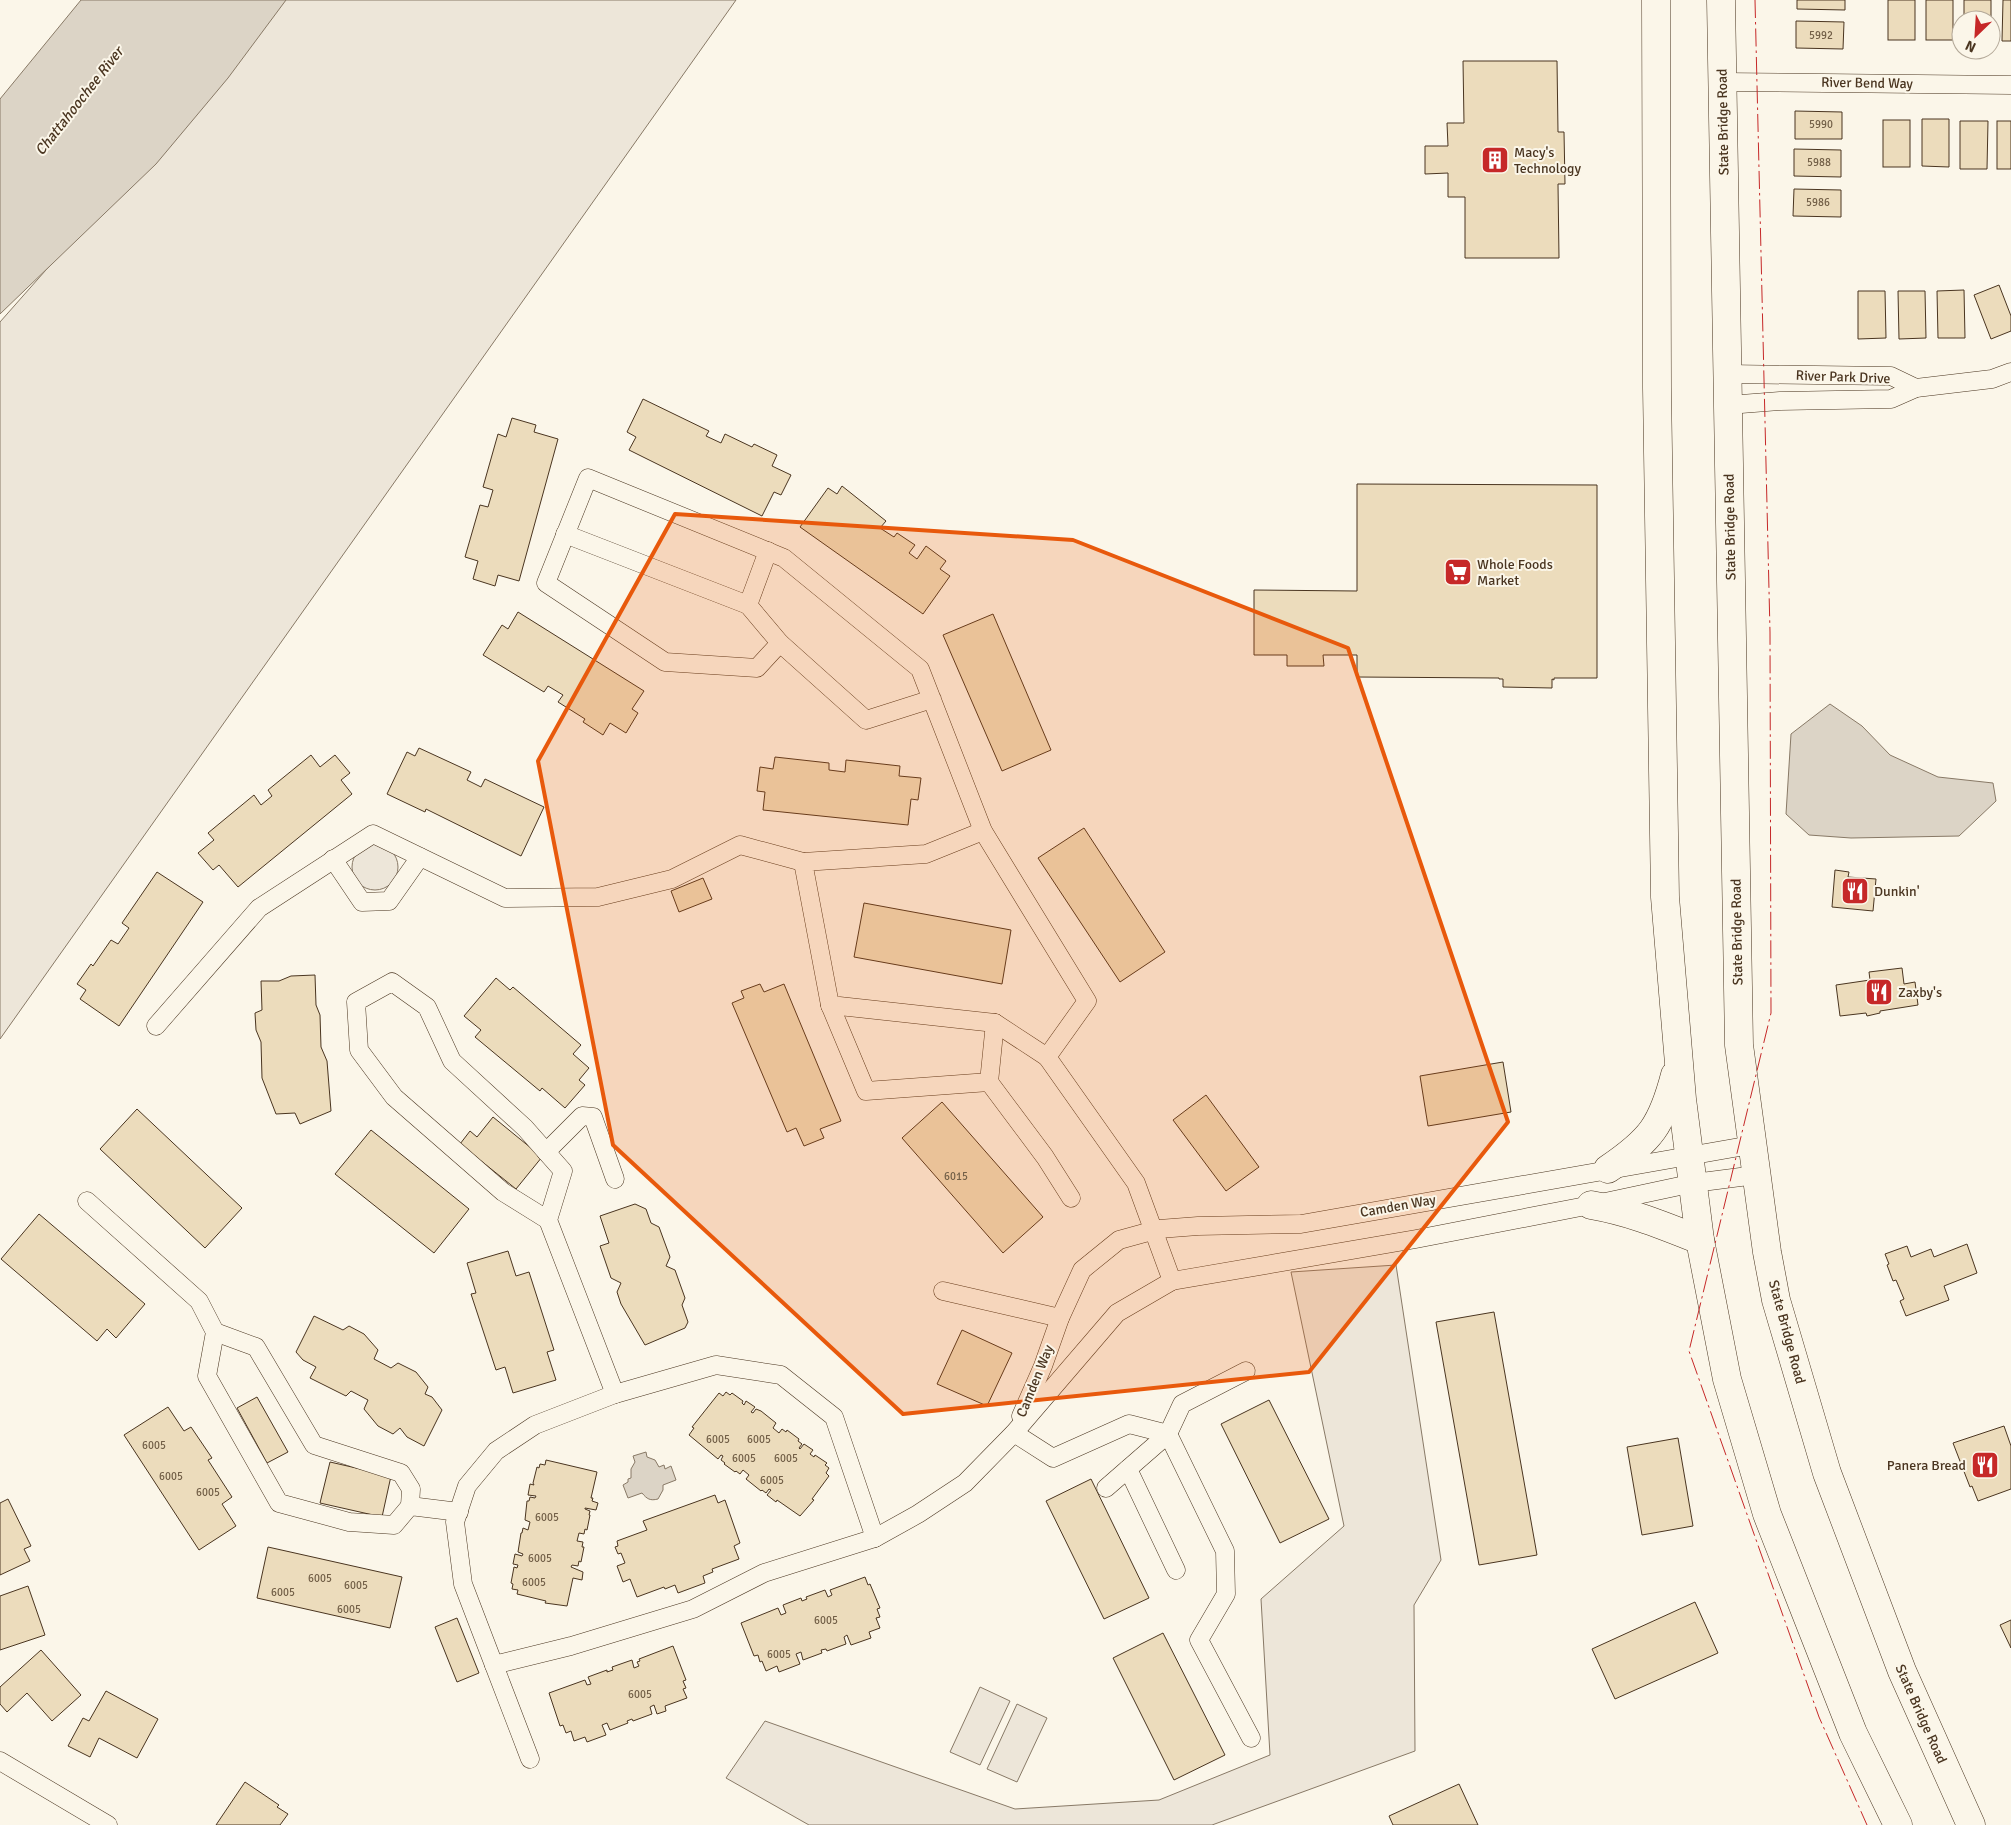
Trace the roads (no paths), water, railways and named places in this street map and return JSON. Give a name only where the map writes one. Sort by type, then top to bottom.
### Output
[{"type":"highway","points":[[1656,0],[1657,388],[1665,896],[1678,1061],[1700,1240],[1727,1379],[1767,1514],[1853,1733],[1898,1825]]},
{"type":"highway","name":"State Bridge Road","points":[[1721,0],[1739,1046],[1751,1145],[1776,1300],[1827,1473],[1902,1671],[1971,1825]]},
{"type":"highway","points":[[1608,1169],[1634,1151],[1646,1139],[1657,1123],[1667,1104],[1678,1061]]},
{"type":"highway","points":[[1591,1205],[1621,1210],[1700,1240]]},
{"type":"street","name":"River Bend Way","points":[[1722,82],[2011,85]]},
{"type":"street","name":"River Park Drive","points":[[1728,405],[1780,401],[1891,399],[1916,388],[1992,379],[2011,372]]},
{"type":"street","name":"River Park Drive","points":[[1728,374],[1891,376],[1916,388]]},
{"type":"street","points":[[780,643],[757,668],[666,662],[546,583],[588,478],[784,558],[920,669],[983,832],[1087,1001],[1047,1057]]},
{"type":"street","points":[[565,534],[748,605],[780,643],[866,720],[932,699]]},
{"type":"street","points":[[748,605],[768,551]]},
{"type":"street","points":[[156,1026],[259,908],[373,834],[505,898],[598,897],[672,879],[740,845],[803,862],[926,854],[983,832]]},
{"type":"street","points":[[333,860],[362,902],[389,901],[420,857]]},
{"type":"street","points":[[803,862],[830,1005],[866,1091],[989,1082]]},
{"type":"street","points":[[548,1220],[563,1171],[525,1128],[452,1061],[427,1007],[392,982],[356,1002],[359,1050],[394,1097],[503,1192],[548,1220],[615,1394]]},
{"type":"street","points":[[830,1005],[995,1024],[1047,1057],[1136,1183],[1172,1281]]},
{"type":"street","points":[[995,1024],[989,1082],[1045,1157],[1071,1198]]},
{"type":"street","points":[[546,1152],[582,1116],[593,1117],[615,1179]]},
{"type":"street","name":"Camden Way","points":[[1014,1432],[1043,1366],[1060,1318],[1082,1270],[1119,1240],[1153,1231],[1198,1226],[1301,1224],[1751,1145]]},
{"type":"street","name":"Camden Way","points":[[1014,1432],[1117,1313],[1172,1281],[1416,1239],[1591,1205],[1694,1182],[1756,1175]]},
{"type":"street","points":[[87,1201],[199,1301],[215,1332],[207,1376],[279,1503],[349,1522],[394,1525],[410,1506],[411,1489],[402,1474],[314,1445],[256,1346],[215,1332]]},
{"type":"street","points":[[943,1292],[1060,1318]]},
{"type":"street","points":[[530,1759],[462,1584],[455,1522],[468,1486],[496,1451],[535,1425],[615,1394],[716,1365],[781,1375],[834,1416],[875,1538]]},
{"type":"street","points":[[1106,1488],[1168,1434],[1182,1404],[1246,1371]]},
{"type":"street","points":[[494,1666],[572,1646],[693,1609],[764,1573],[875,1538],[918,1514],[965,1483],[1014,1432],[1053,1458],[1129,1424],[1168,1434],[1225,1551],[1226,1594],[1199,1640],[1251,1738]]},
{"type":"street","points":[[1128,1470],[1176,1570]]},
{"type":"street","points":[[410,1506],[459,1512]]},
{"type":"street","points":[[0,1761],[108,1825]]},
{"type":"water","name":"Chattahoochee River","points":[[81,0],[286,0],[228,78],[156,164],[0,314],[0,99]]},
{"type":"water","points":[[1830,704],[1862,726],[1890,755],[1938,777],[1993,783],[1996,801],[1959,836],[1851,838],[1809,835],[1786,814],[1791,734]]},
{"type":"water","points":[[646,1452],[647,1457],[655,1460],[659,1467],[664,1465],[665,1469],[671,1466],[676,1480],[663,1485],[663,1490],[658,1499],[649,1499],[642,1493],[628,1498],[623,1485],[631,1478],[631,1469],[635,1462],[633,1456]]},
{"type":"place","name":"Macy's Technology","points":[[1495,160]]},
{"type":"place","name":"Whole Foods Market","points":[[1458,572]]},
{"type":"place","name":"Dunkin'","points":[[1855,891]]},
{"type":"place","name":"Zaxby's","points":[[1879,992]]},
{"type":"place","name":"Panera Bread","points":[[1985,1465]]}]
